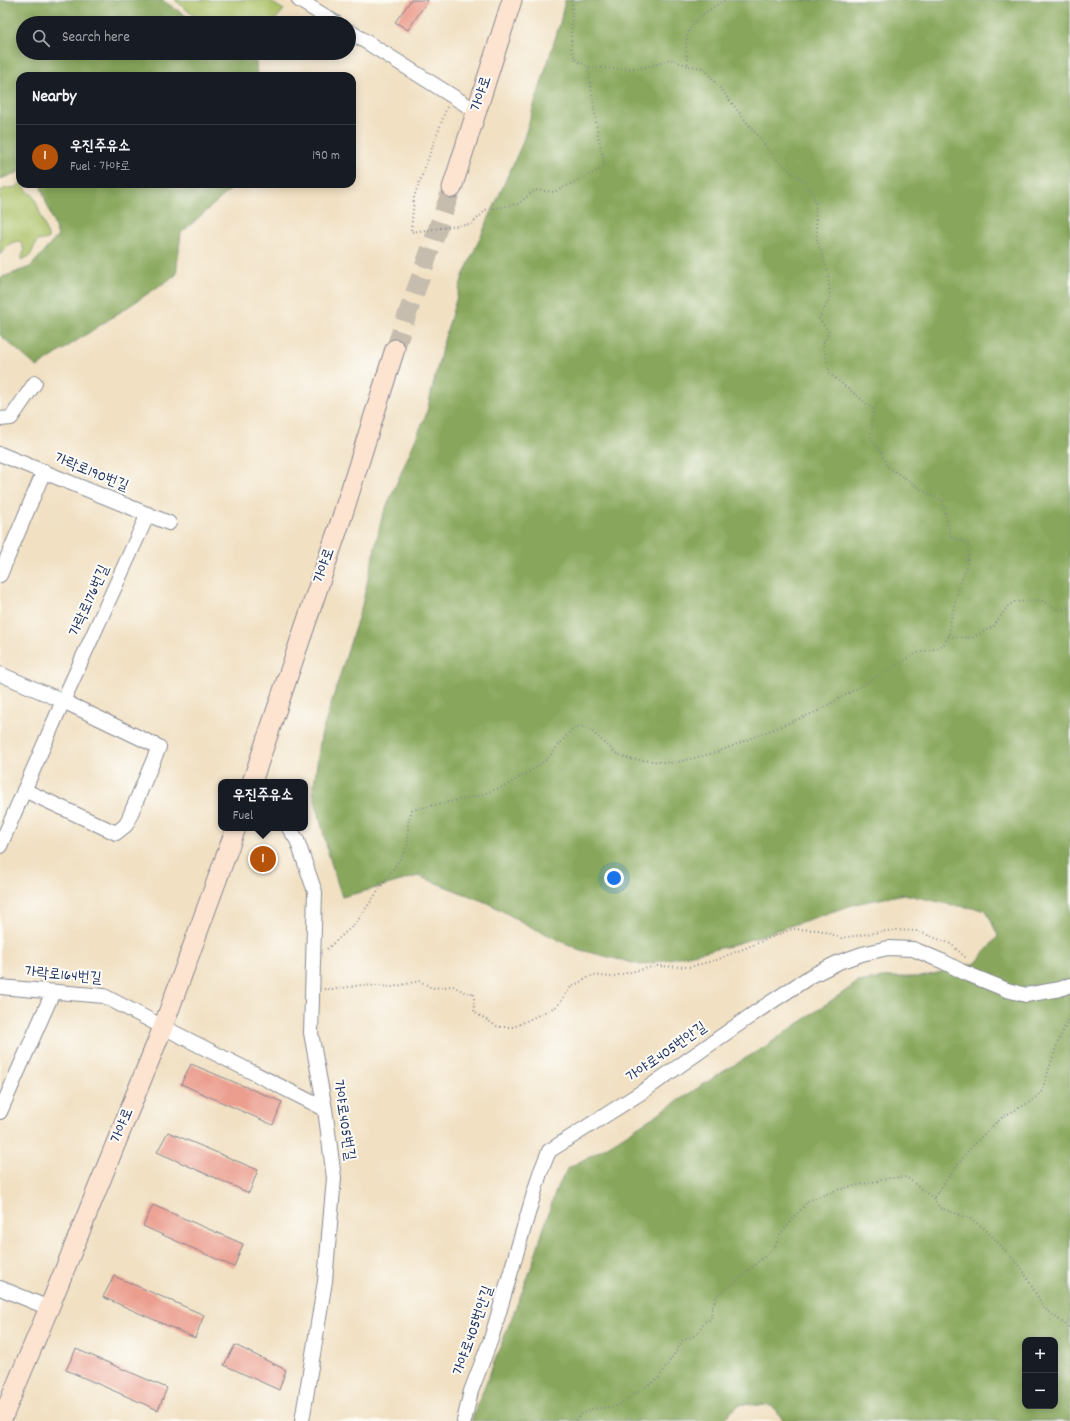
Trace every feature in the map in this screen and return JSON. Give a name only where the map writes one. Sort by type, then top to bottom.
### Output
[{"type":"main road","name":"가야로","points":[[452,188],[512,0]]},
{"type":"main road","name":"가야로","points":[[255,779],[341,520],[395,350]]},
{"type":"main road","name":"가야로","points":[[1,1421],[49,1308],[163,1027],[235,831]]},
{"type":"street","points":[[299,0],[325,16]]},
{"type":"street","points":[[356,35],[476,111]]},
{"type":"street","points":[[0,419],[11,418],[35,383]]},
{"type":"street","name":"가락로190번길","points":[[0,454],[169,523]]},
{"type":"street","points":[[0,575],[44,471]]},
{"type":"street","name":"가락로176번길","points":[[0,846],[63,701],[148,514]]},
{"type":"street","points":[[0,674],[63,701],[159,747],[126,824],[116,833],[24,790]]},
{"type":"street","name":"가야로405번길","points":[[290,831],[297,840],[315,892],[310,1034],[325,1109],[334,1178],[325,1281],[302,1421]]},
{"type":"street","name":"가야로405번안길","points":[[464,1421],[471,1392],[491,1339],[540,1173],[549,1151],[642,1092],[756,1012],[811,976],[839,962],[862,954],[888,948],[913,949],[1007,990],[1026,995],[1060,989],[1070,985]]},
{"type":"street","name":"가락로164번길","points":[[0,987],[104,996],[325,1109]]},
{"type":"street","points":[[0,1112],[54,992]]},
{"type":"street","points":[[0,1288],[49,1308]]},
{"type":"path","points":[[326,950],[356,923],[404,853],[408,844],[408,823],[412,810],[480,795],[505,786],[537,767],[549,757],[571,730],[580,726],[588,728],[617,754],[630,759],[673,763],[714,753],[818,711],[917,653],[938,648],[945,643],[949,635],[950,623],[957,594],[967,564],[969,544],[951,538],[942,500],[927,493],[887,466],[882,453],[871,439],[873,409],[830,374],[822,344],[829,332],[819,319],[830,298],[828,272],[817,240],[815,200],[806,182],[789,171],[772,154],[704,68],[688,66],[670,59],[658,64],[640,68],[617,69],[588,67],[575,60],[571,47],[572,0]]},
{"type":"path","points":[[688,66],[686,43],[691,26],[696,19],[725,0]]},
{"type":"path","points":[[451,95],[414,197],[411,232],[472,224],[486,210],[518,204],[535,190],[554,192],[605,167],[598,135],[588,67]]},
{"type":"path","points":[[949,635],[954,637],[972,638],[994,626],[1007,607],[1014,602],[1040,600],[1058,610],[1070,607]]},
{"type":"path","points":[[312,988],[336,989],[362,985],[392,986],[420,981],[432,988],[453,986],[466,994],[474,993],[474,1012],[498,1027],[514,1027],[557,1006],[571,987],[593,975],[610,977],[656,966],[689,967],[716,960],[792,928],[820,930]]},
{"type":"path","points":[[933,1198],[968,1152],[989,1129],[1004,1116],[1032,1101],[1042,1091],[1057,1044],[1070,1015]]},
{"type":"path","points":[[576,1421],[581,1414],[592,1409],[617,1406],[660,1378],[683,1340],[697,1335],[704,1322],[711,1319],[712,1307],[717,1295],[734,1284],[775,1247],[780,1234],[808,1201],[837,1190],[890,1178],[906,1177],[933,1198],[940,1208],[969,1218],[984,1228],[1021,1267],[1044,1308],[1070,1328]]},
{"type":"green space","points":[[0,0],[162,0],[186,16],[16,16],[16,60],[253,60],[256,62],[257,72],[16,72],[16,173],[0,179]]},
{"type":"green space","points":[[175,0],[268,0],[284,10],[278,16],[194,16]]},
{"type":"green space","points":[[565,0],[1070,0],[1070,1421],[784,1421],[772,1406],[740,1404],[721,1421],[471,1421],[529,1274],[555,1193],[567,1169],[611,1144],[724,1071],[766,1046],[858,982],[889,977],[921,977],[976,963],[998,936],[986,910],[952,905],[904,894],[855,904],[730,946],[641,965],[580,950],[529,926],[488,903],[418,876],[342,897],[329,856],[313,791],[321,736],[362,605],[382,517],[426,415],[443,344],[463,276],[522,144],[560,23]]},
{"type":"green space","points":[[6,188],[26,188],[28,192],[34,196],[48,236],[48,239],[37,241],[30,256],[21,260],[24,250],[20,241],[13,242],[8,245],[0,255],[0,191]]},
{"type":"green space","points":[[41,188],[232,188],[181,233],[176,275],[37,367],[0,335],[0,278],[30,267],[58,236]]},
{"type":"building","points":[[411,0],[428,0],[408,30],[395,22]]},
{"type":"building","points":[[191,1064],[282,1102],[273,1125],[181,1084]]},
{"type":"building","points":[[168,1132],[258,1170],[249,1193],[157,1152]]},
{"type":"building","points":[[153,1205],[243,1244],[234,1267],[143,1226]]},
{"type":"building","points":[[114,1276],[204,1315],[195,1338],[103,1297]]},
{"type":"building","points":[[235,1345],[286,1370],[279,1390],[224,1365]]},
{"type":"building","points":[[76,1349],[167,1388],[158,1410],[66,1370]]},
{"type":"tunnel","points":[[395,349],[452,188]]},
{"type":"place","name":"우진주유소","points":[[263,859]]}]
